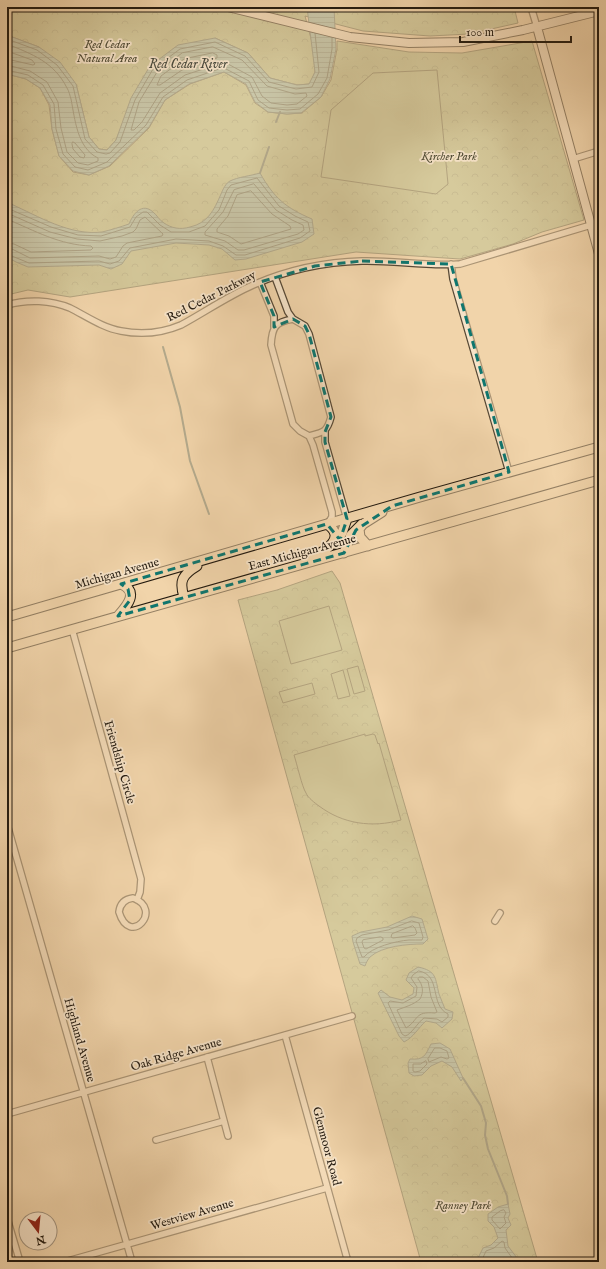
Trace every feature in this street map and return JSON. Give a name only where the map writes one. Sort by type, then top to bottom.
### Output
[{"type":"main road","name":"East Michigan Avenue","points":[[233,552],[509,472],[599,448]]},
{"type":"main road","name":"East Michigan Avenue","points":[[9,648],[599,480]]},
{"type":"main road","points":[[344,553],[351,535],[363,524],[392,506]]},
{"type":"main road","points":[[296,566],[329,547],[340,537],[347,519]]},
{"type":"main road","points":[[327,524],[332,529],[334,537],[333,542],[329,547]]},
{"type":"main road","points":[[363,524],[360,529],[360,534],[362,540],[368,546]]},
{"type":"main road","name":"Michigan Avenue","points":[[7,616],[233,552]]},
{"type":"main road","points":[[184,597],[181,583],[185,574],[207,560]]},
{"type":"main road","points":[[118,616],[127,606],[130,598],[128,589],[121,584]]},
{"type":"street","points":[[228,7],[350,37],[409,43],[463,42],[536,27],[599,11]]},
{"type":"street","points":[[531,7],[599,254]]},
{"type":"street","points":[[573,159],[599,151]]},
{"type":"street","name":"Red Cedar Parkway","points":[[7,305],[44,301],[68,308],[96,322],[120,331],[143,333],[158,332],[181,325],[220,302],[260,282],[315,266],[362,261],[451,264],[472,261],[591,225]]},
{"type":"street","points":[[451,264],[453,279],[509,472]]},
{"type":"street","points":[[260,282],[274,316],[271,345],[293,424],[300,432],[309,436],[324,432],[329,426],[331,417],[309,334],[305,326],[292,319],[275,277]]},
{"type":"street","points":[[274,327],[282,321],[292,319]]},
{"type":"street","points":[[324,432],[325,442],[347,519]]},
{"type":"street","points":[[309,436],[313,445],[333,515],[327,524]]},
{"type":"street","name":"Friendship Circle","points":[[72,629],[141,879],[142,886],[137,900]]},
{"type":"street","name":"Highland Avenue","points":[[7,824],[132,1262]]},
{"type":"street","points":[[133,898],[137,900],[143,906],[145,917],[144,921],[139,926],[131,926],[122,918],[119,909],[125,900],[133,898]]},
{"type":"street","points":[[496,921],[500,913]]},
{"type":"street","name":"Oak Ridge Avenue","points":[[7,1114],[352,1016]]},
{"type":"street","name":"Glenmoor Road","points":[[285,1035],[348,1262]]},
{"type":"street","points":[[207,1057],[228,1136]]},
{"type":"street","points":[[156,1140],[224,1121]]},
{"type":"street","name":"Westview Avenue","points":[[64,1262],[327,1188]]},
{"type":"street","points":[[7,1218],[20,1262]]},
{"type":"highlighted area","points":[[362,261],[451,264],[509,472],[392,506],[356,530],[344,553],[118,616],[130,600],[128,589],[121,584],[327,524],[340,540],[347,519],[325,442],[325,432],[331,417],[309,334],[305,326],[293,319],[274,327],[274,316],[260,282],[315,266]]},
{"type":"green space","name":"Red Cedar Natural Area","points":[[7,7],[514,7],[518,23],[469,34],[430,36],[363,31],[305,16],[313,46],[315,72],[310,84],[297,85],[270,78],[248,53],[215,38],[123,123],[116,140],[107,150],[99,149],[89,137],[76,84],[39,47],[7,35]]},
{"type":"green space","name":"Kircher Park","points":[[337,41],[409,52],[462,53],[532,41],[584,220],[542,232],[513,244],[460,259],[356,252],[70,297],[28,290],[7,295],[7,74],[26,79],[40,88],[49,105],[52,129],[59,156],[73,172],[89,175],[110,166],[149,128],[165,100],[190,84],[224,72],[246,85],[255,103],[268,112],[287,114],[302,113],[321,97],[331,80],[337,49]]},
{"type":"green space","points":[[437,70],[448,184],[436,194],[321,177],[331,110],[373,73]]},
{"type":"green space","name":"Ranney Park","points":[[332,571],[340,583],[538,1262],[421,1262],[238,600],[277,590]]},
{"type":"green space","points":[[329,606],[342,650],[291,664],[279,621]]},
{"type":"green space","points":[[358,666],[365,691],[354,694],[347,669]]},
{"type":"green space","points":[[343,670],[350,696],[338,699],[331,674]]},
{"type":"green space","points":[[312,683],[315,694],[283,703],[279,692]]},
{"type":"green space","points":[[365,734],[365,736],[375,735],[378,744],[379,743],[401,820],[379,824],[369,824],[358,823],[338,817],[328,812],[310,799],[304,790],[294,755]]},
{"type":"water","name":"Red Cedar River","points":[[307,7],[334,7],[336,49],[330,79],[321,97],[301,113],[287,114],[268,112],[255,102],[246,84],[224,72],[189,84],[165,100],[149,127],[109,166],[89,175],[73,171],[59,156],[52,129],[50,105],[40,88],[26,79],[7,74],[7,35],[39,47],[60,62],[76,84],[89,137],[99,149],[107,150],[116,140],[131,98],[150,66],[178,45],[215,38],[248,53],[270,78],[297,85],[309,84],[315,72]]},
{"type":"water","points":[[260,173],[276,196],[295,211],[312,219],[314,234],[302,242],[246,259],[235,260],[222,249],[209,245],[176,243],[131,251],[122,264],[111,269],[99,265],[28,267],[7,257],[7,204],[11,204],[55,224],[78,231],[102,232],[129,224],[138,210],[145,208],[153,212],[167,225],[176,228],[186,228],[196,225],[210,215],[224,188],[229,182],[237,178]]},
{"type":"water","points":[[412,916],[422,919],[428,939],[423,944],[403,945],[381,950],[370,957],[365,966],[360,964],[352,936],[361,932],[387,927]]},
{"type":"water","points":[[418,967],[432,973],[436,979],[439,994],[445,1009],[453,1012],[452,1019],[442,1028],[436,1023],[426,1021],[404,1042],[399,1036],[378,993],[381,990],[390,997],[402,1000],[413,994],[414,988],[406,980],[409,973]]},
{"type":"water","points":[[440,1043],[450,1049],[463,1078],[461,1081],[452,1067],[442,1061],[431,1066],[422,1075],[414,1076],[409,1073],[408,1063],[410,1059],[421,1058],[424,1056],[431,1044]]},
{"type":"water","points":[[508,1204],[510,1214],[508,1218],[511,1225],[506,1230],[508,1246],[520,1262],[476,1262],[483,1248],[491,1245],[498,1238],[494,1227],[488,1221],[488,1214],[498,1207]]},
{"type":"waterway","points":[[276,122],[280,112]]},
{"type":"waterway","points":[[260,173],[269,147]]},
{"type":"waterway","points":[[163,347],[180,407],[190,461],[209,514]]},
{"type":"waterway","points":[[463,1078],[481,1106],[486,1123],[485,1135],[488,1149],[507,1196],[508,1204]]}]
